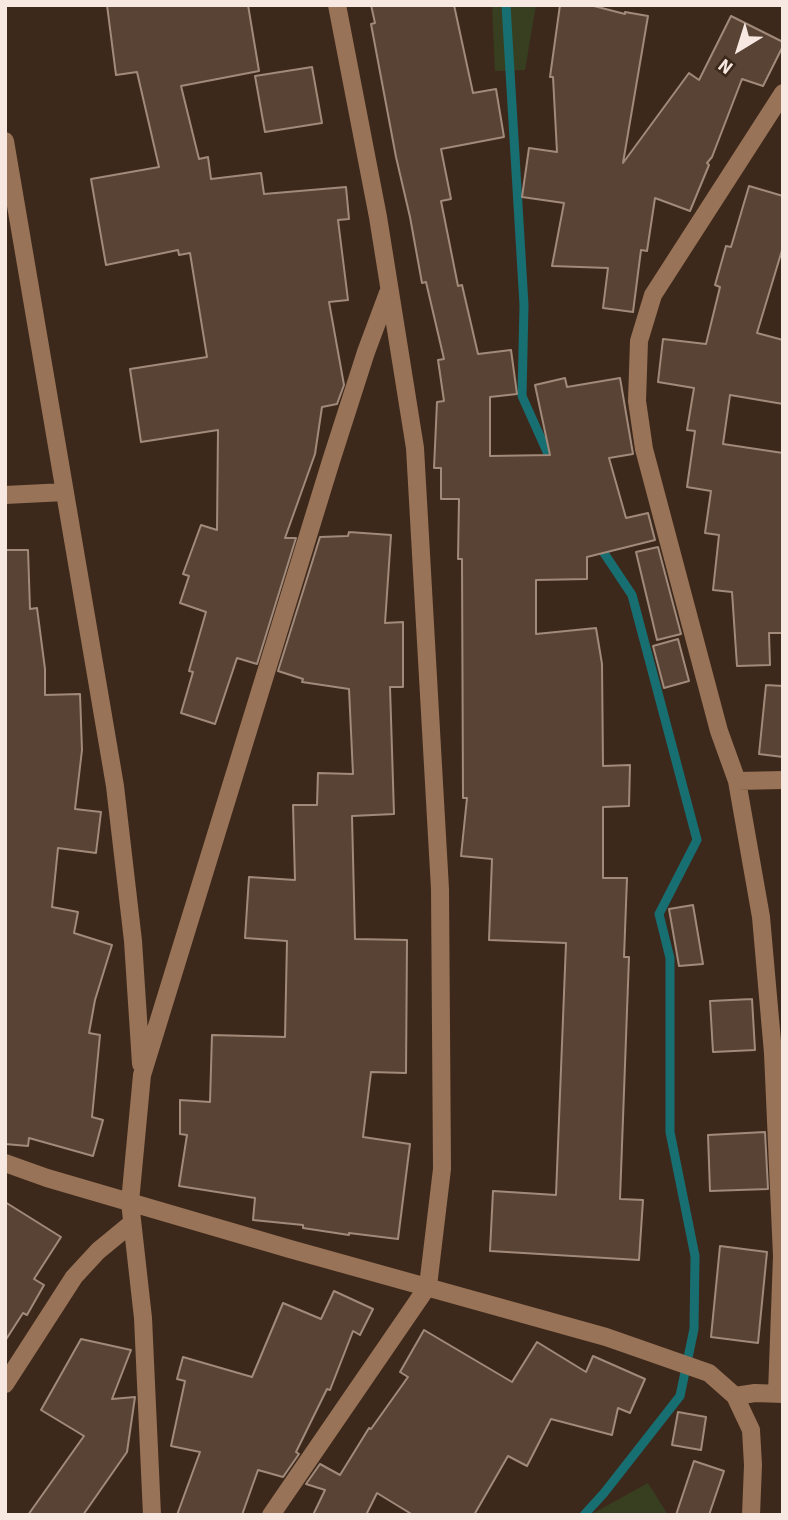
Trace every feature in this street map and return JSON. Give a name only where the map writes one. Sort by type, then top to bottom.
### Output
[{"type":"street","points":[[271,1515],[428,1286],[442,1170],[440,889],[415,448],[390,289],[337,5]]},
{"type":"street","points":[[735,1396],[780,1393],[782,1256],[773,1053],[761,917],[737,780],[719,731],[644,449],[637,401],[639,341],[653,295],[783,93]]},
{"type":"street","points":[[5,141],[115,786],[133,941],[142,1075],[130,1202],[143,1318],[152,1515]]},
{"type":"street","points":[[142,1075],[331,461],[366,352],[390,289]]},
{"type":"street","points":[[5,495],[65,492]]},
{"type":"street","points":[[737,780],[783,780]]},
{"type":"street","points":[[5,1163],[130,1202],[538,1316],[709,1373],[735,1396],[751,1430],[751,1515]]},
{"type":"street","points":[[5,1384],[74,1277],[98,1251],[132,1223]]},
{"type":"green space","points":[[492,5],[536,5],[525,70],[495,71]]},
{"type":"green space","points":[[648,1483],[668,1515],[590,1515]]},
{"type":"building","points":[[107,5],[248,5],[259,71],[181,86],[199,159],[208,157],[211,179],[261,173],[264,194],[346,187],[349,219],[338,220],[348,300],[329,302],[344,385],[337,404],[322,407],[315,454],[285,538],[296,538],[257,664],[237,658],[215,724],[181,713],[193,672],[189,671],[206,612],[180,603],[189,576],[183,574],[201,525],[217,530],[218,430],[141,442],[130,369],[207,357],[190,253],[179,255],[178,250],[106,265],[91,179],[159,167],[137,72],[116,75]]},
{"type":"building","points":[[371,5],[454,5],[473,93],[496,89],[504,137],[441,149],[451,199],[441,201],[458,286],[462,285],[478,354],[511,350],[517,394],[490,397],[490,456],[550,455],[535,385],[565,378],[567,387],[620,378],[633,454],[609,458],[626,518],[648,513],[655,540],[587,557],[587,579],[536,580],[536,634],[596,628],[602,664],[603,766],[630,765],[629,806],[603,807],[603,878],[627,878],[624,957],[629,957],[620,1199],[643,1200],[639,1260],[490,1251],[493,1191],[556,1195],[566,943],[489,940],[492,859],[461,856],[467,798],[463,798],[462,559],[458,559],[459,499],[441,499],[441,468],[434,468],[437,402],[444,401],[438,360],[444,359],[426,282],[422,283],[396,157],[371,24],[375,23]]},
{"type":"building","points":[[560,5],[590,5],[625,14],[648,16],[623,163],[689,73],[699,80],[731,16],[783,42],[763,86],[742,79],[690,211],[655,198],[647,251],[641,250],[633,312],[603,308],[608,268],[552,266],[564,203],[522,197],[529,148],[557,152],[553,77],[550,77]]},
{"type":"building","points":[[312,67],[322,123],[265,132],[255,76]]},
{"type":"building","points":[[749,186],[783,196],[783,247],[757,333],[783,340],[783,404],[730,395],[723,444],[783,453],[783,633],[769,633],[770,665],[737,666],[732,592],[713,590],[719,535],[705,533],[711,491],[687,487],[695,431],[687,430],[694,388],[658,382],[663,339],[706,344],[720,287],[715,285],[726,246],[731,247]]},
{"type":"building","points":[[349,532],[391,535],[385,623],[403,622],[403,687],[390,687],[394,814],[352,816],[355,939],[407,940],[406,1073],[371,1072],[363,1137],[410,1144],[398,1239],[349,1235],[303,1228],[303,1225],[253,1220],[255,1198],[179,1186],[187,1135],[180,1134],[180,1100],[210,1102],[212,1035],[285,1037],[287,941],[245,938],[249,877],[295,880],[293,805],[317,805],[318,773],[353,774],[349,689],[302,682],[303,679],[278,671],[320,537],[348,536]]},
{"type":"building","points":[[658,547],[681,634],[657,640],[636,552]]},
{"type":"building","points":[[5,550],[28,550],[30,609],[37,608],[45,669],[45,695],[80,694],[82,750],[75,809],[101,812],[96,853],[58,848],[52,907],[78,912],[74,933],[112,945],[95,1000],[89,1033],[100,1035],[92,1117],[103,1120],[93,1156],[29,1138],[28,1146],[5,1144]]},
{"type":"building","points":[[678,639],[689,681],[664,688],[653,646]]},
{"type":"building","points":[[766,685],[783,686],[783,757],[759,754]]},
{"type":"building","points":[[693,905],[703,964],[679,966],[669,909]]},
{"type":"building","points":[[752,999],[755,1050],[713,1052],[710,1001]]},
{"type":"building","points":[[765,1132],[768,1189],[710,1191],[708,1135]]},
{"type":"building","points":[[5,1202],[61,1237],[34,1279],[44,1285],[27,1315],[23,1313],[5,1341]]},
{"type":"building","points":[[720,1246],[767,1252],[758,1343],[711,1337]]},
{"type":"building","points":[[334,1291],[373,1309],[360,1335],[353,1331],[330,1390],[327,1389],[296,1452],[299,1454],[283,1477],[258,1470],[242,1515],[177,1515],[200,1452],[171,1446],[185,1381],[177,1379],[183,1357],[252,1377],[283,1303],[321,1319]]},
{"type":"building","points":[[424,1330],[512,1382],[537,1342],[586,1372],[593,1356],[645,1379],[630,1413],[618,1408],[612,1435],[551,1419],[527,1466],[508,1456],[474,1515],[413,1515],[377,1493],[366,1515],[313,1515],[325,1490],[306,1484],[320,1464],[340,1475],[369,1428],[371,1429],[408,1377],[400,1372]]},
{"type":"building","points":[[81,1339],[131,1350],[112,1399],[135,1397],[127,1452],[83,1515],[28,1515],[84,1436],[41,1410]]},
{"type":"building","points":[[678,1412],[706,1417],[701,1450],[672,1445]]},
{"type":"building","points":[[694,1461],[724,1471],[709,1515],[676,1515]]},
{"type":"waterway","points":[[506,5],[524,305],[522,396],[553,465]]},
{"type":"waterway","points":[[584,1515],[680,1396],[694,1329],[695,1256],[670,1132],[670,958],[659,914],[697,840],[632,595],[598,544]]}]
